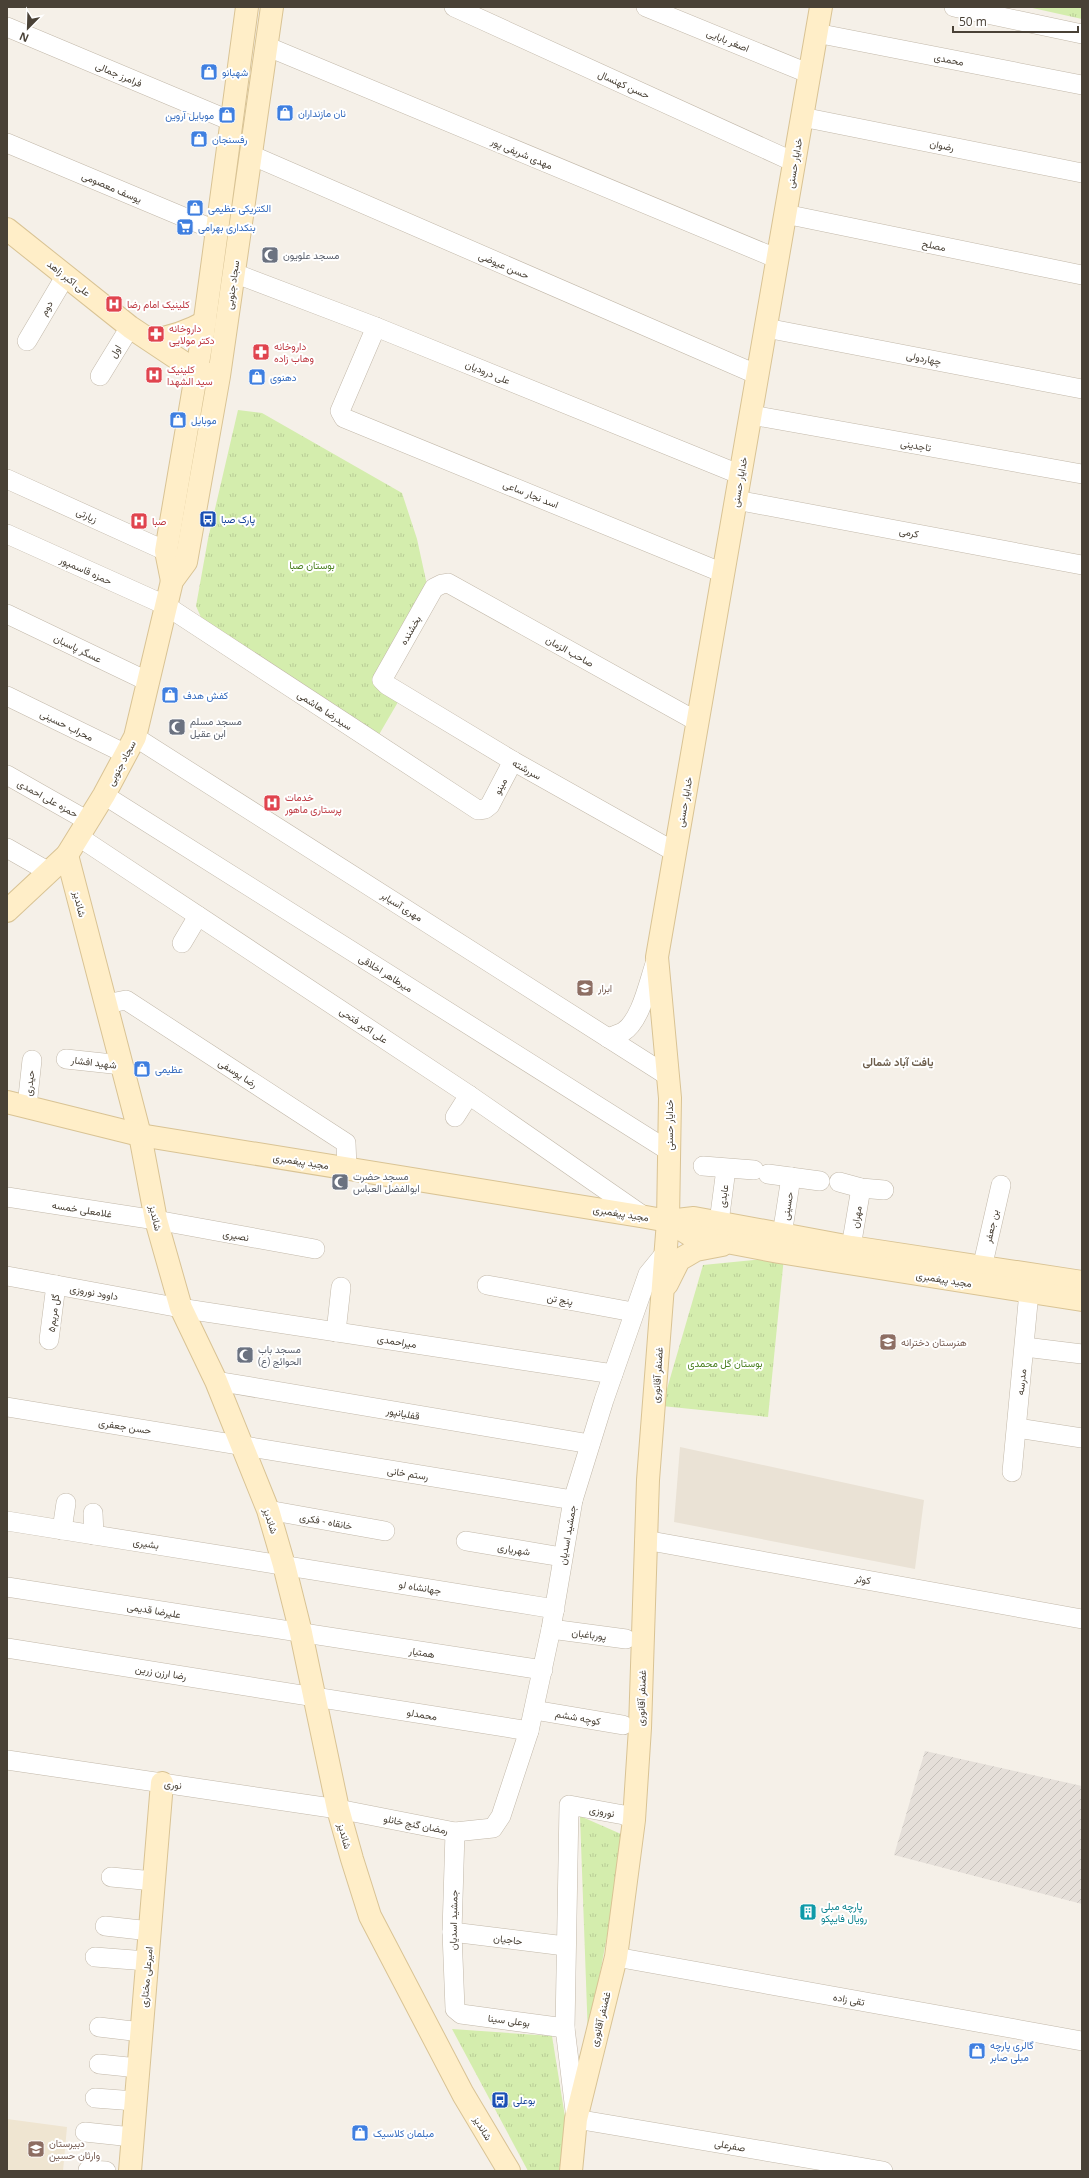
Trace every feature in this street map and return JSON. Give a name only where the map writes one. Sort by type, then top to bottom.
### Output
[{"type":"street","name":"حسن کهنسال","points":[[454,7],[794,162]]},
{"type":"street","name":"اصغر بابایی","points":[[646,7],[810,74]]},
{"type":"street","name":"خدایار حسنی","points":[[608,1038],[623,1032],[633,1023],[640,1008],[657,957],[821,7]]},
{"type":"street","points":[[954,7],[1082,34]]},
{"type":"street","points":[[172,581],[166,551],[205,322],[231,121],[242,9],[271,12]]},
{"type":"street","name":"سجاد جنوبی","points":[[7,912],[67,855],[104,794],[130,745],[149,682],[165,605],[172,581],[186,562],[219,376],[271,12]]},
{"type":"street","name":"فرامرز جمالی","points":[[7,27],[231,121]]},
{"type":"street","name":"محمدی","points":[[816,33],[1082,85]]},
{"type":"street","name":"مهدی شریفی پور","points":[[266,46],[778,259]]},
{"type":"street","name":"رضوان","points":[[802,118],[1082,173]]},
{"type":"street","name":"یوسف معصومی","points":[[7,143],[217,231]]},
{"type":"street","name":"حسن عیوضی","points":[[251,155],[758,375]]},
{"type":"street","name":"مصلح","points":[[785,214],[1082,275]]},
{"type":"street","name":"علی اکبر زاهد","points":[[9,235],[66,276],[130,327],[152,340],[196,371]]},
{"type":"street","name":"علی درودیان","points":[[234,273],[376,327],[740,475]]},
{"type":"street","name":"دوم","points":[[27,341],[66,276]]},
{"type":"street","points":[[152,340],[170,338],[188,332],[205,322]]},
{"type":"street","name":"اول","points":[[100,376],[130,327]]},
{"type":"street","name":"اسد نجار ساعی","points":[[376,327],[340,411],[340,414],[344,418],[723,573]]},
{"type":"street","name":"چهاردولی","points":[[766,328],[1082,389]]},
{"type":"street","points":[[196,371],[219,376]]},
{"type":"street","name":"تاجدینی","points":[[751,415],[1082,474]]},
{"type":"street","name":"زیارتی","points":[[7,478],[166,551]]},
{"type":"street","name":"کرمی","points":[[736,500],[1082,565]]},
{"type":"street","name":"حمزه قاسمپور","points":[[7,534],[165,605]]},
{"type":"street","name":"صاحب الزمان","points":[[442,584],[448,583],[698,722]]},
{"type":"street","name":"بخشنده","points":[[382,680],[434,588],[442,584]]},
{"type":"street","name":"سیدرضا هاشمی","points":[[165,605],[478,810],[485,809]]},
{"type":"street","name":"عسگر پاسبان","points":[[7,614],[149,682]]},
{"type":"street","name":"سررشته","points":[[382,680],[387,686],[513,761],[675,852]]},
{"type":"street","name":"محراب حسینی","points":[[7,696],[130,745]]},
{"type":"street","name":"مهری آسیابر","points":[[130,745],[668,1076]]},
{"type":"street","name":"مینو","points":[[485,809],[490,805],[513,761]]},
{"type":"street","name":"حمزه علی احمدی","points":[[7,775],[83,829]]},
{"type":"street","name":"میرطاهر اخلاقی","points":[[104,794],[669,1151]]},
{"type":"street","name":"علی اکبر فتحی","points":[[83,829],[198,916],[469,1095],[646,1217]]},
{"type":"street","points":[[7,848],[49,872]]},
{"type":"street","name":"شاندیز","points":[[67,855],[140,1135],[156,1220],[181,1308],[216,1381],[268,1510],[284,1565],[301,1633],[338,1809],[370,1916],[463,2094],[509,2171]]},
{"type":"street","points":[[182,943],[198,916]]},
{"type":"street","name":"خدایار حسنی","points":[[657,957],[668,1076],[668,1221]]},
{"type":"street","name":"رضا یوسفی","points":[[106,1004],[126,1000],[346,1143],[347,1168]]},
{"type":"street","name":"شهید افشار","points":[[66,1059],[122,1065]]},
{"type":"street","name":"حیدری","points":[[17,1104],[32,1060]]},
{"type":"street","points":[[455,1117],[469,1095]]},
{"type":"street","name":"مجید پیغمبری","points":[[17,1104],[140,1135],[668,1221],[694,1218],[782,1235],[982,1268],[1082,1300]]},
{"type":"street","points":[[703,1166],[761,1172],[820,1181]]},
{"type":"street","name":"عابدی","points":[[719,1222],[726,1169]]},
{"type":"street","name":"حسینی","points":[[782,1235],[791,1177]]},
{"type":"street","points":[[839,1182],[861,1188],[884,1190]]},
{"type":"street","name":"بن جعفر","points":[[982,1268],[1001,1185]]},
{"type":"street","name":"مهران","points":[[852,1247],[861,1188]]},
{"type":"street","name":"غلامعلی خمسه","points":[[7,1197],[156,1220]]},
{"type":"street","name":"نصیری","points":[[156,1220],[315,1249]]},
{"type":"street","name":"مجید پیغمبری","points":[[668,1221],[690,1236],[740,1244],[1030,1284],[1082,1282]]},
{"type":"street","name":"غضنفر آقانوری","points":[[571,2171],[576,2119],[616,1957],[634,1820],[640,1728],[648,1480],[668,1221]]},
{"type":"street","points":[[663,1293],[679,1260],[696,1250],[715,1246],[740,1244]]},
{"type":"street","name":"جمشید اسدیان","points":[[493,1828],[501,1816],[530,1731],[552,1629],[562,1557],[573,1500],[633,1312],[648,1274],[666,1252]]},
{"type":"street","name":"داوود نوروزی","points":[[7,1276],[181,1308]]},
{"type":"street","name":"مدرسه","points":[[1012,1472],[1030,1284]]},
{"type":"street","name":"گل مریم۵","points":[[49,1340],[56,1285]]},
{"type":"street","name":"پنج تن","points":[[487,1286],[633,1312]]},
{"type":"street","points":[[336,1332],[341,1287]]},
{"type":"street","name":"میراحمدی","points":[[181,1308],[613,1374]]},
{"type":"street","points":[[1025,1347],[1082,1354]]},
{"type":"street","name":"قفلیانپور","points":[[216,1381],[590,1444]]},
{"type":"street","name":"حسن جعفری","points":[[7,1407],[243,1446]]},
{"type":"street","points":[[1017,1428],[1082,1438]]},
{"type":"street","name":"رستم خانی","points":[[243,1446],[573,1500]]},
{"type":"street","points":[[62,1530],[66,1503]]},
{"type":"street","name":"خانقاه - فکری","points":[[268,1510],[385,1531]]},
{"type":"street","points":[[93,1513],[94,1535]]},
{"type":"street","name":"بشیری","points":[[7,1521],[284,1565]]},
{"type":"street","name":"کوثر","points":[[645,1540],[1082,1619]]},
{"type":"street","name":"شهریاری","points":[[466,1541],[562,1557]]},
{"type":"street","name":"جهانشاه لو","points":[[284,1565],[555,1609]]},
{"type":"street","name":"علیرضا قدیمی","points":[[7,1587],[301,1633]]},
{"type":"street","name":"پورباغبان","points":[[552,1629],[626,1639]]},
{"type":"street","name":"همتیار","points":[[301,1633],[543,1670]]},
{"type":"street","name":"رضا ارزن زرین","points":[[7,1648],[315,1697]]},
{"type":"street","name":"محمدلو","points":[[315,1697],[530,1731]]},
{"type":"street","name":"کوچه ششم","points":[[534,1710],[623,1725]]},
{"type":"street","name":"نوری","points":[[7,1760],[338,1809]]},
{"type":"street","name":"امیرعلی مختاری","points":[[130,2171],[162,1783]]},
{"type":"street","name":"نوروزی","points":[[565,1946],[569,1805],[624,1815],[634,1820]]},
{"type":"street","name":"رمضان گنج خانلو","points":[[338,1809],[455,1832],[493,1828]]},
{"type":"street","name":"جمشید اسدیان","points":[[455,1832],[452,1932],[455,2009]]},
{"type":"street","points":[[111,1877],[154,1881]]},
{"type":"street","points":[[105,1926],[150,1930]]},
{"type":"street","name":"حاجیان","points":[[452,1932],[565,1946]]},
{"type":"street","points":[[565,1946],[565,2028],[576,2119]]},
{"type":"street","points":[[95,1957],[147,1961]]},
{"type":"street","name":"تقی زاده","points":[[616,1957],[1082,2042]]},
{"type":"street","name":"بوعلی سینا","points":[[455,2009],[461,2014],[565,2028]]},
{"type":"street","points":[[99,2028],[141,2032]]},
{"type":"street","points":[[99,2064],[138,2068]]},
{"type":"street","points":[[95,2098],[135,2101]]},
{"type":"street","name":"صفرعلی","points":[[576,2119],[829,2166],[883,2171]]},
{"type":"street","points":[[85,2132],[132,2137]]},
{"type":"street","points":[[88,2170],[106,2171]]},
{"type":"shaded area","points":[[680,1447],[924,1500],[915,1569],[674,1522]]},
{"type":"shaded area","points":[[925,1751],[1082,1786],[1082,1904],[894,1855]]},
{"type":"shaded area","name":"دبیرستان وارثان حسین","points":[[7,2119],[67,2127],[63,2171],[7,2171]]},
{"type":"green space","points":[[1028,7],[1082,7],[1082,19]]},
{"type":"green space","name":"بوستان صبا","points":[[238,410],[262,413],[402,493],[417,539],[427,585],[381,673],[405,690],[377,738],[203,622],[196,606],[208,539]]},
{"type":"green space","name":"بوستان گل محمدی","points":[[784,1257],[768,1417],[662,1406],[703,1265]]},
{"type":"green space","points":[[580,1816],[621,1834],[617,1883],[588,2037]]},
{"type":"green space","points":[[452,2029],[552,2036],[566,2123],[559,2171],[528,2171]]},
{"type":"place","name":"شهبانو","points":[[209,72]]},
{"type":"place","name":"نان مازنداران","points":[[285,113]]},
{"type":"place","name":"موبایل آروین","points":[[227,115]]},
{"type":"place","name":"رفسنجان","points":[[199,139]]},
{"type":"place","name":"الکتریکی عظیمی","points":[[195,208]]},
{"type":"place","name":"بنکداری بهرامی","points":[[185,227]]},
{"type":"place","name":"مسجد علویون","points":[[270,255]]},
{"type":"place","name":"کلینیک امام رضا","points":[[114,304]]},
{"type":"place","name":"داروخانه دکتر مولایی","points":[[156,334]]},
{"type":"place","name":"داروخانه وهاب زاده","points":[[261,352]]},
{"type":"place","name":"کلینیک سید الشهدا","points":[[154,375]]},
{"type":"place","name":"دهنوی","points":[[257,377]]},
{"type":"place","name":"موبایل","points":[[178,420]]},
{"type":"place","name":"پارک صبا","points":[[208,519]]},
{"type":"place","name":"صبا","points":[[139,521]]},
{"type":"place","name":"کفش هدف","points":[[170,695]]},
{"type":"place","name":"مسجد مسلم ابن عقیل","points":[[177,727]]},
{"type":"place","name":"خدمات پرستاری ماهور","points":[[272,803]]},
{"type":"place","name":"ابرار","points":[[585,988]]},
{"type":"place","name":"عظیمی","points":[[142,1069]]},
{"type":"place","name":"مسجد حضرت ابوالفضل العباس","points":[[340,1182]]},
{"type":"place","name":"هنرستان دخترانه","points":[[888,1342]]},
{"type":"place","name":"مسجد باب الحوائج (ع)","points":[[245,1355]]},
{"type":"place","name":"پارچه مبلی رویال فایپکو","points":[[808,1912]]},
{"type":"place","name":"گالری پارچه مبلی صابر","points":[[977,2051]]},
{"type":"place","name":"بوعلی","points":[[500,2100]]},
{"type":"place","name":"مبلمان کلاسیک","points":[[360,2133]]},
{"type":"place","name":"دبیرستان وارثان حسین","points":[[36,2149]]},
{"type":"district","name":"یافت آباد شمالی","points":[[898,1061]]}]
